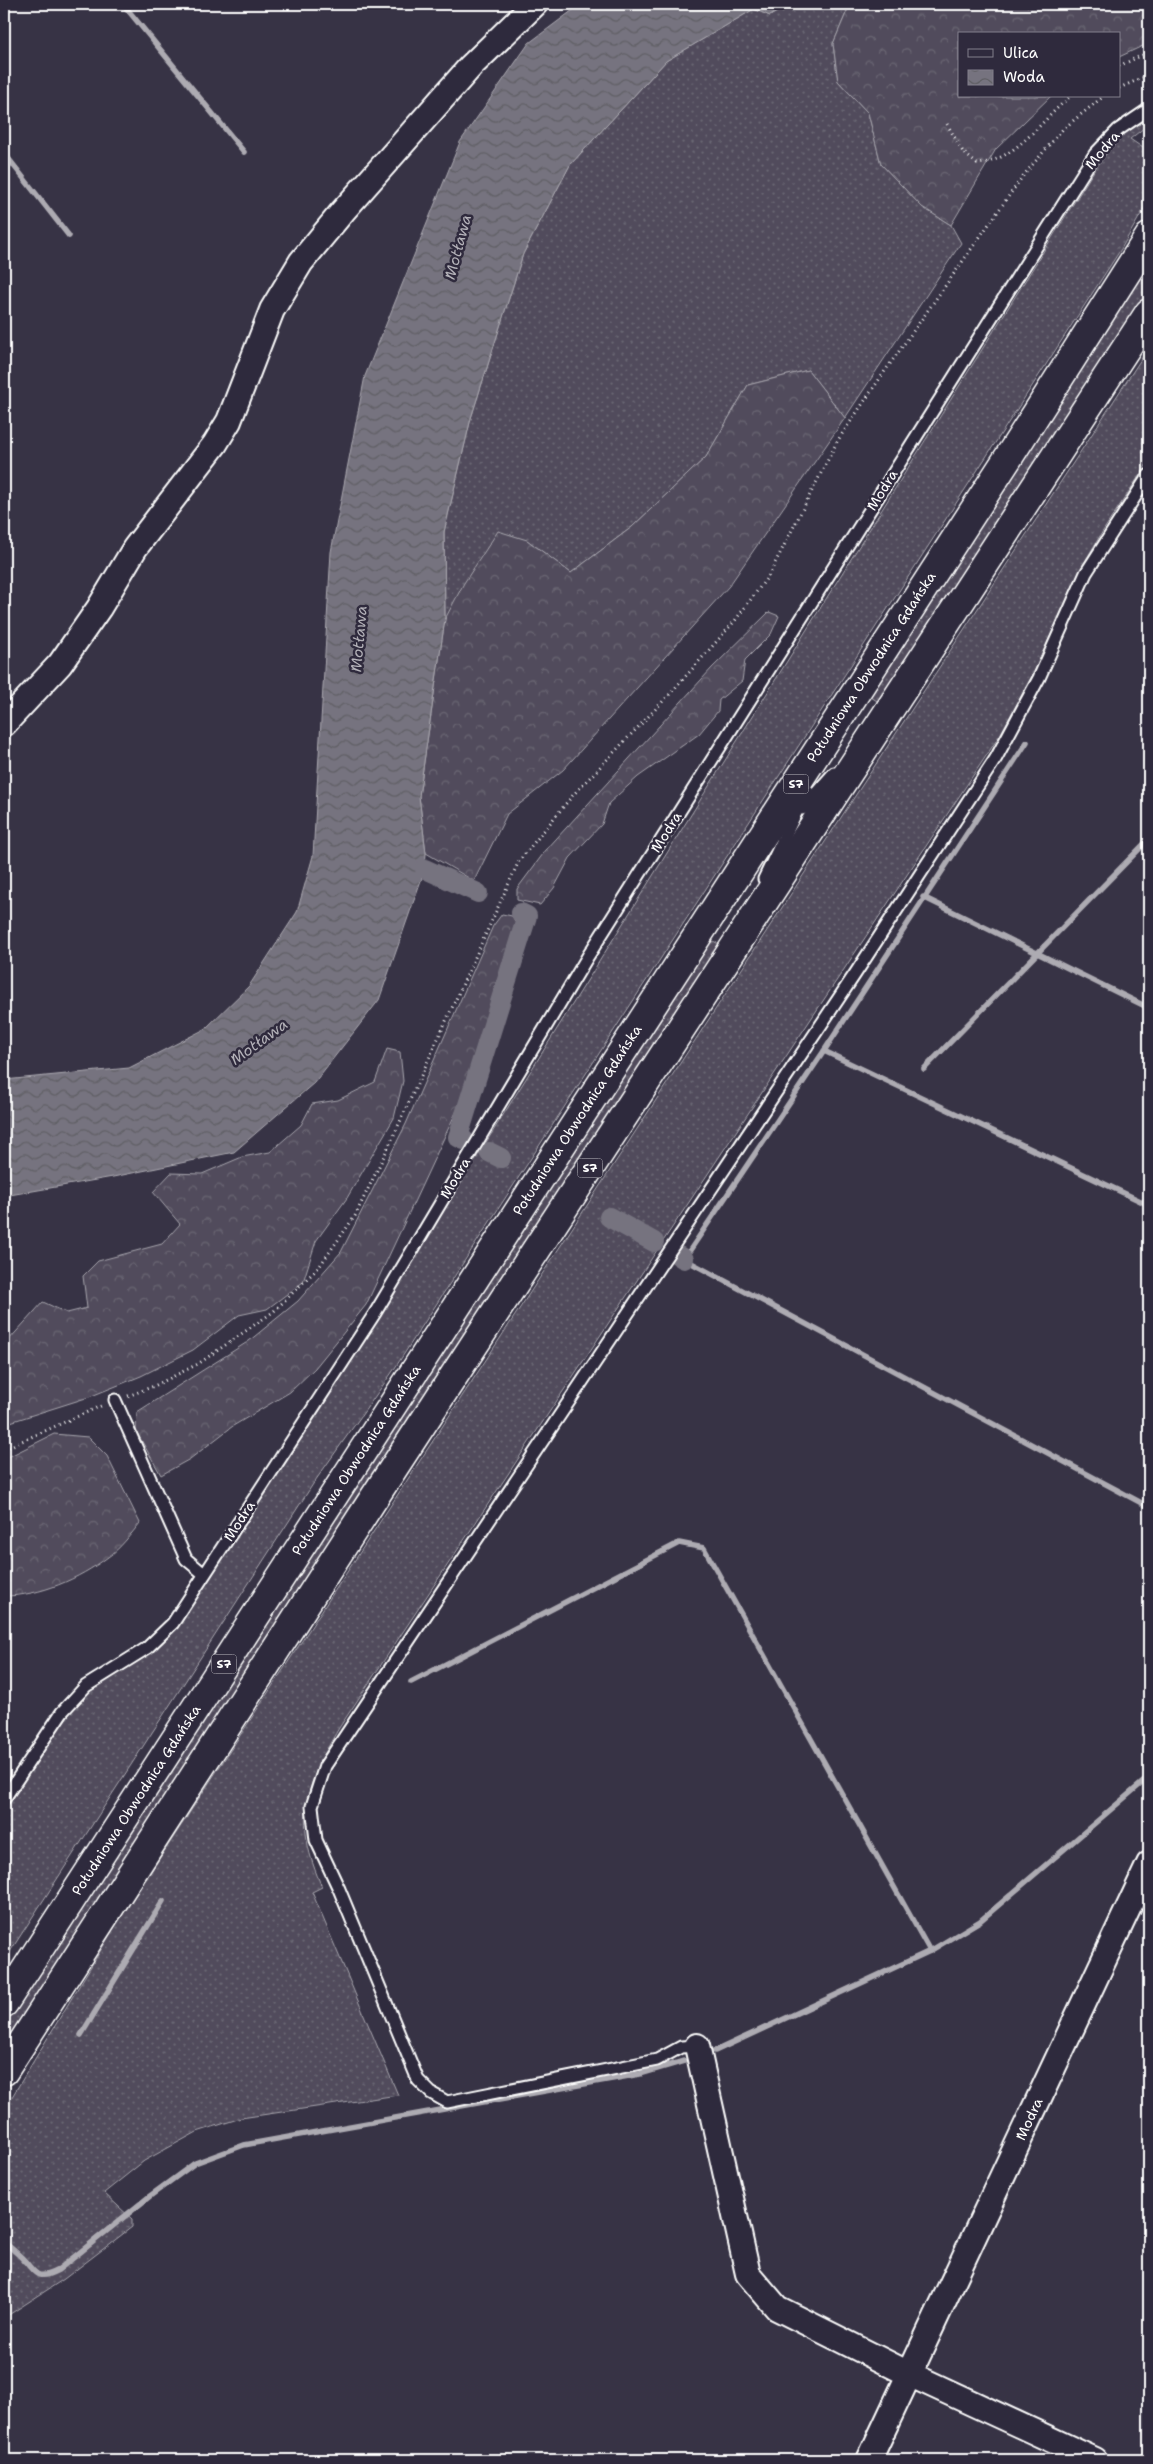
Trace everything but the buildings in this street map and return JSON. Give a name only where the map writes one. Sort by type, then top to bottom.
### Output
[{"type":"highway","name":"Południowa Obwodnica Gdańska","points":[[5,2001],[1149,237]]},
{"type":"highway","name":"S7","points":[[4,2071],[316,1586],[1149,313]]},
{"type":"street","points":[[4,724],[60,664],[99,608],[135,548],[229,422],[272,310],[300,262],[459,80],[535,4]]},
{"type":"street","name":"Modra","points":[[869,2460],[1149,1864]]},
{"type":"street","points":[[697,2046],[748,2274],[777,2308],[909,2374],[1095,2460]]},
{"type":"lane","name":"Modra","points":[[4,1799],[62,1712],[86,1686],[147,1648],[173,1623],[375,1313],[588,956],[1096,154],[1118,130],[1149,109]]},
{"type":"lane","points":[[697,2046],[681,2047],[657,2060],[447,2102],[431,2093],[418,2080],[339,1889],[316,1840],[312,1806],[325,1766],[849,982],[996,758],[1039,678],[1086,573],[1149,476]]},
{"type":"lane","points":[[731,952],[791,822],[858,688]]},
{"type":"lane","points":[[700,932],[791,822],[890,710]]},
{"type":"lane","points":[[115,1400],[186,1559],[204,1574]]},
{"type":"path","points":[[1120,66],[1149,52]]},
{"type":"path","points":[[1120,88],[1149,75]]},
{"type":"path","points":[[947,124],[963,152],[977,164],[988,163],[1007,154],[1069,98]]},
{"type":"path","points":[[4,1449],[115,1400],[154,1386],[198,1364],[273,1312],[319,1267],[355,1216],[519,861],[573,795],[669,695],[734,622],[769,575],[838,440],[885,371],[1023,176],[1062,129],[1101,98]]},
{"type":"green space","points":[[790,4],[850,4],[833,44],[838,81],[868,113],[881,164],[922,207],[951,225],[961,243],[845,418],[808,370],[748,385],[706,457],[632,527],[571,573],[527,540],[445,619],[444,532],[471,418],[523,254],[570,165],[666,61],[754,9],[770,16]]},
{"type":"green space","points":[[850,4],[1149,4],[1149,43],[1120,57],[1120,32],[958,32],[958,98],[1049,98],[996,149],[951,225],[922,207],[881,164],[868,113],[838,81],[833,44]]},
{"type":"green space","points":[[1149,116],[1149,124],[1130,139],[1149,152],[1149,200],[1121,249],[393,1371],[315,1481],[4,1961],[4,1809],[49,1740],[76,1705],[93,1689],[150,1653],[179,1624],[475,1160],[1095,169],[1118,138]]},
{"type":"green space","points":[[1149,262],[1149,291],[880,703],[868,695]]},
{"type":"green space","points":[[1149,347],[1149,461],[1081,568],[1034,672],[1000,735],[339,1728],[318,1769],[306,1805],[305,1824],[313,1864],[322,1887],[312,1892],[398,2095],[241,2118],[197,2132],[144,2161],[104,2193],[132,2219],[132,2227],[64,2279],[4,2318],[4,2110],[116,1925]]},
{"type":"green space","points":[[808,370],[845,418],[729,586],[563,770],[507,814],[474,881],[426,853],[419,796],[445,619],[464,583],[498,531],[527,540],[571,573],[632,527],[706,457],[748,385]]},
{"type":"green space","points":[[769,612],[779,616],[771,634],[745,660],[742,681],[719,700],[718,711],[699,734],[638,777],[609,803],[602,824],[570,858],[554,888],[540,905],[517,900],[517,889],[546,850],[712,668]]},
{"type":"green space","points":[[502,914],[512,916],[519,928],[457,1110],[366,1305],[315,1368],[290,1392],[233,1426],[190,1459],[161,1475],[136,1431],[137,1412],[249,1341],[298,1301],[341,1252],[406,1124],[493,926]]},
{"type":"green space","points":[[709,939],[721,945],[4,2046],[4,2025]]},
{"type":"green space","points":[[387,1049],[400,1052],[403,1081],[394,1118],[347,1198],[316,1241],[303,1282],[267,1309],[239,1315],[193,1350],[141,1376],[89,1397],[4,1424],[4,1343],[43,1302],[67,1313],[87,1308],[83,1276],[98,1261],[162,1244],[180,1224],[153,1192],[171,1173],[202,1174],[242,1157],[270,1152],[301,1125],[312,1104],[338,1100],[375,1082]]},
{"type":"green space","points":[[54,1434],[88,1437],[107,1456],[140,1523],[117,1550],[97,1565],[72,1579],[31,1593],[4,1596],[4,1459]]},
{"type":"water","name":"Motława","points":[[581,4],[790,4],[770,16],[754,9],[666,61],[570,165],[523,254],[471,418],[444,532],[445,619],[419,796],[426,853],[425,869],[379,1000],[314,1083],[234,1152],[113,1177],[4,1196],[4,1080],[129,1068],[205,1029],[249,986],[297,912],[313,856],[331,552],[365,376],[460,142],[529,43]]},
{"type":"waterway","points":[[123,4],[244,152]]},
{"type":"waterway","points":[[4,153],[69,236]]},
{"type":"waterway","points":[[1027,742],[824,1051],[684,1259],[1149,1507]]},
{"type":"waterway","points":[[924,1069],[1149,839]]},
{"type":"waterway","points":[[425,869],[478,893]]},
{"type":"waterway","points":[[923,897],[1149,1008]]},
{"type":"waterway","points":[[464,1140],[458,1137],[527,916],[521,913]]},
{"type":"waterway","points":[[824,1051],[1149,1205]]},
{"type":"waterway","points":[[489,1152],[501,1158]]},
{"type":"waterway","points":[[609,1217],[654,1242]]},
{"type":"waterway","points":[[679,1256],[684,1259]]},
{"type":"waterway","points":[[411,1682],[679,1543],[704,1548],[930,1951]]},
{"type":"waterway","points":[[715,2051],[930,1951],[980,1921],[1149,1777]]},
{"type":"waterway","points":[[81,2035],[163,1901]]},
{"type":"waterway","points":[[4,2242],[37,2274],[50,2274],[58,2270],[150,2196],[195,2163],[244,2145],[640,2074],[684,2061]]}]
